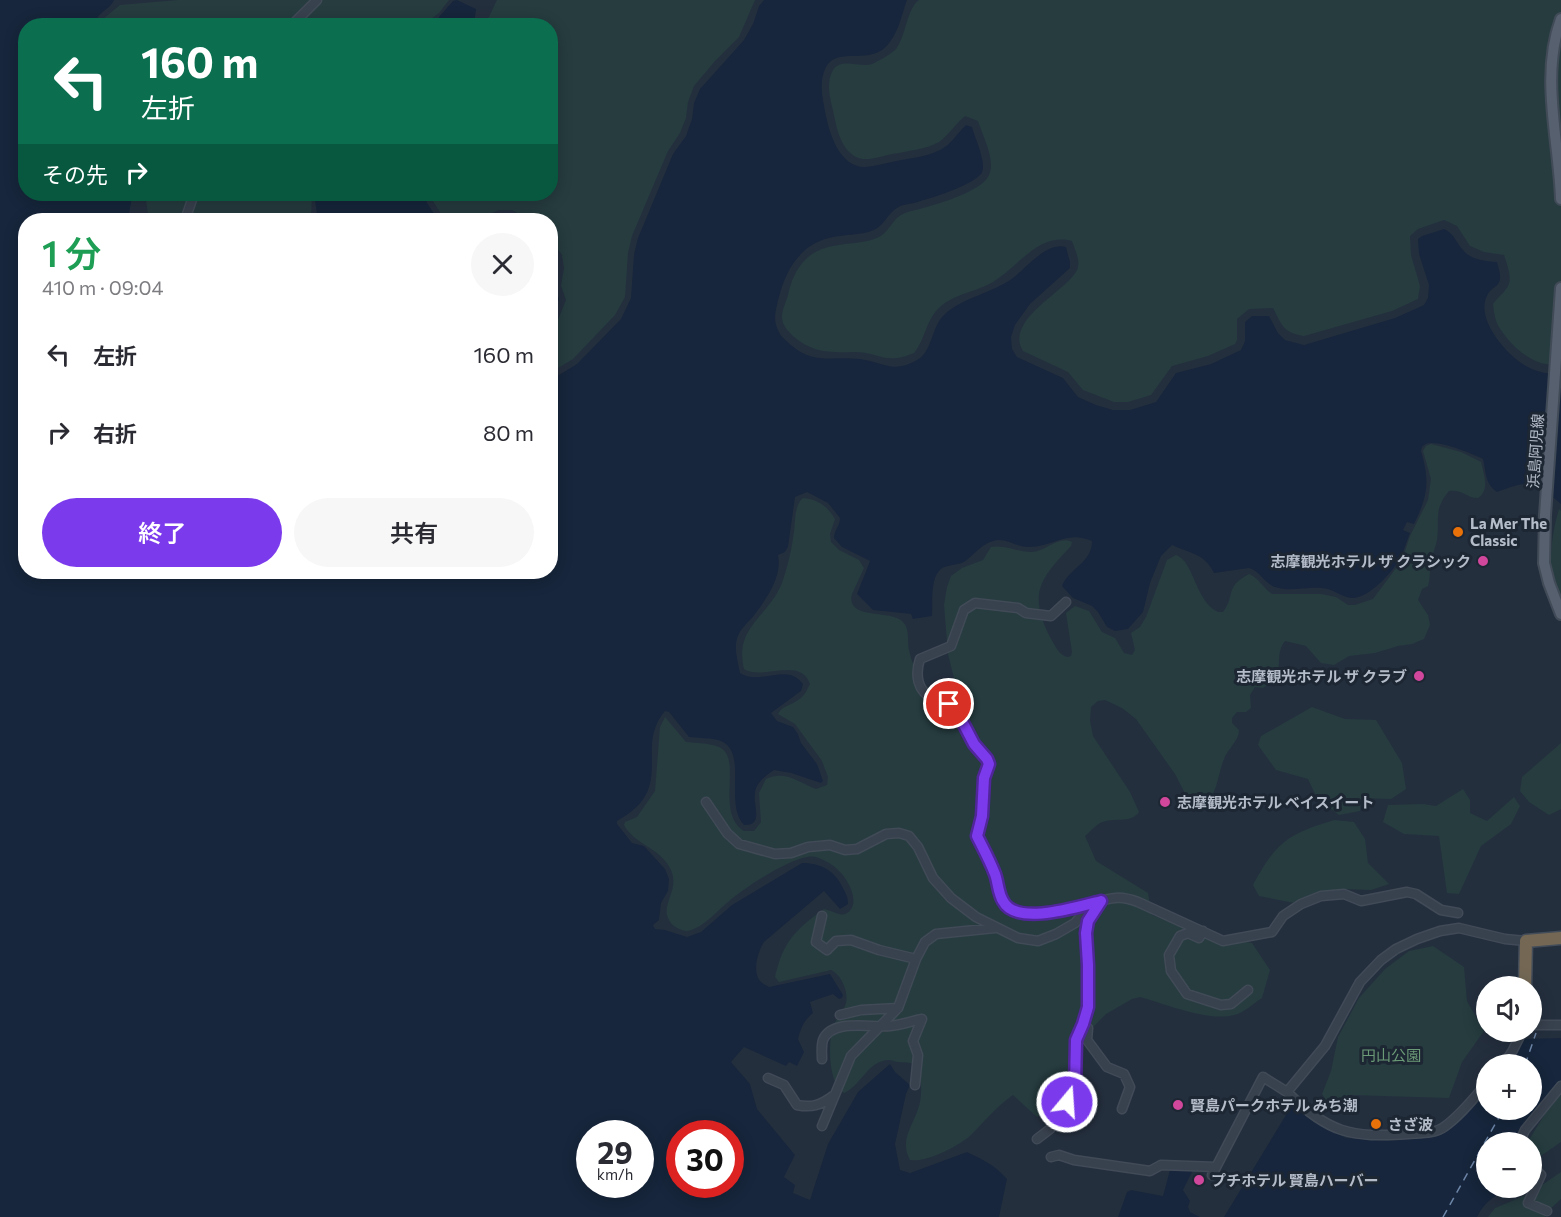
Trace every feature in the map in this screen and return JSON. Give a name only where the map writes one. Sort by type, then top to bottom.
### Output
[{"type":"highway","points":[[1525,976],[1526,940],[1561,938]]},
{"type":"main road","points":[[1561,19],[1553,55],[1551,90],[1561,199]]},
{"type":"main road","name":"浜島阿児線","points":[[1561,288],[1545,515],[1544,563],[1561,614]]},
{"type":"street","points":[[299,18],[317,0]]},
{"type":"street","points":[[1066,602],[1051,616],[1026,613],[1018,608],[975,603],[964,610],[951,646],[920,659],[916,672],[922,690],[930,697],[949,704],[989,764],[984,778],[982,816],[977,836],[996,876],[1003,901],[1008,908],[1021,913],[1038,914],[1057,912],[1114,898],[1131,900],[1223,941],[1272,932],[1283,916],[1300,904],[1321,896],[1344,894],[1361,901],[1407,892],[1416,894],[1441,910],[1458,913]]},
{"type":"street","points":[[706,802],[727,833],[739,844],[775,854],[830,845],[845,850],[857,849],[886,834],[899,832],[909,836],[918,847],[933,878],[951,898],[976,917],[1018,938],[1038,941],[1056,934],[1075,923],[1083,914],[1087,904]]},
{"type":"street","points":[[1037,1139],[1050,1129],[1075,1086],[1076,1040],[1088,1007],[1086,933],[1088,921],[1101,901]]},
{"type":"street","points":[[822,916],[816,942],[827,950],[836,941],[851,940],[916,959]]},
{"type":"street","points":[[822,1126],[851,1056],[898,1008],[916,959],[925,942],[936,934],[995,928]]},
{"type":"street","points":[[1287,1092],[1325,1046],[1360,982],[1381,960],[1396,949],[1440,930],[1459,928],[1505,939],[1526,940]]},
{"type":"street","points":[[1203,931],[1199,938],[1188,933],[1180,936],[1168,954],[1171,971],[1186,994],[1221,1005],[1231,1004],[1248,990]]},
{"type":"street","points":[[840,1015],[861,1010],[898,1008]]},
{"type":"street","points":[[822,1059],[822,1042],[826,1034],[837,1028],[859,1025],[890,1026],[922,1018],[913,1041],[918,1055],[915,1085]]},
{"type":"street","points":[[1083,1024],[1088,1028],[1087,1040],[1107,1067],[1124,1074],[1130,1087],[1122,1109]]},
{"type":"street","points":[[1542,1025],[1561,1025]]},
{"type":"street","points":[[1052,1157],[1059,1155],[1074,1160],[1150,1171],[1161,1165],[1214,1171],[1263,1077],[1287,1092],[1319,1120],[1337,1130],[1354,1134],[1398,1135],[1430,1132],[1444,1127],[1476,1094]]},
{"type":"street","points":[[768,1078],[784,1084],[798,1105],[809,1107],[823,1104],[836,1094]]},
{"type":"street","points":[[1524,1132],[1561,1086]]},
{"type":"street","points":[[1530,1198],[1528,1203],[1546,1211]]},
{"type":"green space","points":[[178,0],[449,0],[432,18],[104,18],[120,5]]},
{"type":"green space","points":[[497,0],[755,0],[739,37],[694,86],[680,133],[668,151],[632,236],[628,253],[625,297],[615,315],[573,359],[558,368],[558,320],[566,300],[561,286],[564,268],[562,255],[558,250],[558,213],[517,213],[512,210],[499,210],[492,213],[441,213],[433,201],[558,201],[558,18],[488,18]]},
{"type":"green space","points":[[919,0],[1561,0],[1561,364],[1552,365],[1534,360],[1504,335],[1497,322],[1493,304],[1506,289],[1509,281],[1504,255],[1484,252],[1470,246],[1457,226],[1444,220],[1418,229],[1410,236],[1411,255],[1420,286],[1418,299],[1392,311],[1304,336],[1287,330],[1281,324],[1273,308],[1249,309],[1237,319],[1235,344],[1208,356],[1172,366],[1151,395],[1128,402],[1114,402],[1083,390],[1068,372],[1023,351],[1019,340],[1028,318],[1076,272],[1077,257],[1072,241],[1049,241],[1030,252],[993,282],[945,303],[931,318],[914,353],[904,357],[888,358],[861,352],[828,352],[807,345],[789,332],[782,320],[792,280],[806,259],[832,246],[879,237],[901,215],[968,192],[984,182],[990,171],[990,157],[978,121],[965,116],[939,142],[919,149],[871,159],[856,157],[850,153],[839,135],[829,92],[829,81],[833,70],[846,63],[872,64],[894,51],[912,9]]},
{"type":"green space","points":[[146,201],[312,201],[311,213],[148,213]]},
{"type":"green space","points":[[1431,444],[1461,452],[1481,462],[1485,487],[1478,498],[1458,491],[1449,491],[1441,504],[1429,583],[1422,589],[1418,600],[1428,615],[1430,625],[1424,639],[1375,653],[1349,656],[1334,665],[1321,663],[1306,646],[1285,641],[1281,647],[1276,677],[1263,688],[1255,687],[1250,695],[1251,708],[1246,712],[1237,712],[1232,718],[1232,723],[1239,730],[1237,738],[1224,759],[1210,799],[1199,808],[1191,805],[1175,774],[1136,719],[1122,708],[1105,700],[1098,701],[1091,707],[1090,721],[1093,736],[1130,792],[1139,812],[1132,818],[1103,822],[1085,836],[1096,861],[1148,893],[1152,915],[1192,931],[1252,943],[1270,970],[1262,998],[1245,1010],[1224,1017],[1212,1016],[1140,997],[1132,999],[1106,1014],[1074,1046],[1067,1079],[1048,1112],[1037,1117],[1013,1095],[959,1144],[925,1159],[910,1160],[906,1145],[920,1102],[920,1069],[910,1063],[882,1061],[844,1093],[835,1081],[830,1053],[833,1027],[846,1001],[846,991],[842,980],[831,970],[779,982],[775,977],[786,946],[805,924],[824,909],[845,914],[853,905],[850,886],[837,869],[816,857],[796,860],[745,889],[693,930],[685,931],[676,927],[667,917],[673,884],[670,868],[666,861],[634,837],[624,825],[625,822],[637,817],[655,791],[660,727],[665,717],[686,742],[719,747],[726,753],[730,773],[731,811],[735,822],[744,831],[754,831],[761,822],[759,793],[766,779],[785,776],[816,789],[827,785],[828,777],[822,761],[795,724],[778,714],[805,693],[810,684],[805,676],[790,670],[752,672],[744,669],[742,654],[748,632],[776,595],[782,583],[791,549],[796,511],[803,498],[822,504],[829,511],[835,519],[830,534],[831,542],[839,550],[859,560],[864,568],[852,594],[855,608],[897,618],[903,622],[917,672],[931,690],[944,698],[951,694],[954,687],[948,654],[944,605],[947,587],[951,576],[962,568],[983,560],[991,547],[1033,552],[1062,540],[1072,542],[1045,578],[1039,598],[1043,622],[1050,637],[1059,652],[1068,657],[1072,652],[1066,613],[1075,606],[1089,611],[1102,632],[1115,638],[1124,653],[1132,655],[1135,650],[1131,633],[1140,627],[1146,617],[1167,560],[1176,555],[1187,565],[1204,599],[1218,612],[1223,612],[1227,606],[1236,583],[1249,574],[1272,594],[1321,594],[1336,597],[1348,605],[1355,605],[1373,599],[1402,560],[1410,536],[1428,500],[1431,479],[1423,451]]},
{"type":"green space","points":[[1559,509],[1561,511],[1561,607],[1551,571],[1553,533]]},
{"type":"green space","points":[[1312,707],[1345,719],[1376,720],[1402,763],[1406,789],[1391,799],[1361,798],[1360,811],[1339,815],[1317,798],[1308,779],[1276,770],[1258,745],[1261,736]]},
{"type":"green space","points":[[1561,743],[1561,809],[1549,815],[1529,802],[1520,791],[1522,777]]},
{"type":"green space","points":[[1463,789],[1470,800],[1470,813],[1487,821],[1514,797],[1520,806],[1511,824],[1481,846],[1459,894],[1447,893],[1439,836],[1404,834],[1383,822],[1388,805],[1436,806]]},
{"type":"green space","points":[[1334,820],[1354,822],[1365,839],[1368,863],[1389,884],[1371,890],[1343,889],[1316,893],[1294,903],[1259,896],[1253,885],[1277,849],[1294,835]]},
{"type":"green space","name":"円山公園","points":[[1433,946],[1464,967],[1467,1001],[1476,1017],[1476,1042],[1462,1062],[1449,1098],[1350,1095],[1332,1109],[1322,1094],[1331,1071],[1338,1037],[1359,998],[1385,969],[1409,951]]},
{"type":"green space","points":[[1561,1095],[1561,1142],[1542,1155],[1542,1132],[1534,1132],[1548,1109]]},
{"type":"green space","points":[[1561,1172],[1561,1199],[1545,1217],[1488,1217],[1495,1208],[1519,1198],[1542,1198],[1542,1185]]},
{"type":"water","points":[[0,0],[114,0],[98,18],[18,18],[18,201],[131,201],[129,213],[18,213],[18,579],[558,579],[558,375],[577,364],[621,319],[631,298],[634,254],[638,238],[673,154],[686,136],[700,89],[744,40],[764,0],[907,0],[896,32],[883,50],[865,56],[839,57],[826,67],[822,79],[822,91],[828,124],[838,149],[849,162],[865,167],[918,157],[940,150],[948,145],[966,125],[972,127],[983,164],[983,170],[976,179],[939,195],[899,207],[874,230],[819,241],[802,253],[786,277],[775,319],[780,334],[799,351],[808,355],[868,360],[894,367],[909,364],[926,351],[940,319],[952,308],[1005,283],[1051,248],[1066,247],[1070,268],[1030,304],[1015,325],[1011,337],[1012,349],[1017,357],[1063,378],[1078,397],[1113,410],[1130,410],[1156,402],[1176,373],[1211,364],[1241,350],[1245,341],[1245,322],[1252,316],[1269,316],[1278,333],[1285,340],[1304,345],[1395,318],[1424,305],[1428,298],[1429,285],[1419,254],[1418,239],[1422,236],[1444,229],[1451,233],[1467,254],[1479,260],[1497,262],[1500,272],[1499,283],[1487,295],[1485,302],[1487,320],[1491,329],[1511,355],[1526,366],[1552,374],[1561,373],[1561,504],[1532,484],[1518,485],[1497,492],[1488,481],[1483,459],[1446,445],[1426,444],[1421,451],[1426,471],[1426,488],[1419,514],[1414,524],[1407,522],[1403,530],[1410,533],[1398,561],[1380,583],[1365,594],[1351,598],[1325,588],[1280,588],[1271,585],[1249,568],[1214,573],[1206,561],[1172,545],[1161,556],[1150,583],[1143,612],[1128,629],[1115,631],[1107,627],[1092,606],[1073,598],[1062,586],[1091,549],[1092,541],[1075,537],[1030,547],[1003,540],[993,541],[984,545],[964,562],[944,567],[934,581],[932,616],[913,619],[911,614],[873,610],[857,594],[870,561],[842,547],[834,538],[840,518],[828,503],[807,492],[795,497],[788,547],[785,552],[778,555],[778,572],[772,588],[739,634],[736,650],[740,673],[756,677],[789,675],[797,678],[803,684],[801,691],[771,713],[777,721],[793,727],[801,743],[817,764],[823,781],[821,783],[774,770],[757,786],[756,819],[744,825],[738,815],[736,804],[733,754],[727,745],[718,740],[689,737],[669,712],[665,711],[656,725],[651,781],[646,795],[635,808],[617,821],[632,843],[644,846],[665,869],[669,879],[668,891],[661,903],[659,920],[653,925],[655,929],[687,937],[701,932],[732,905],[802,863],[810,863],[828,870],[837,878],[847,897],[848,904],[840,909],[824,891],[764,942],[758,956],[756,972],[761,982],[769,987],[830,974],[843,995],[839,999],[833,994],[810,1002],[813,1013],[805,1021],[799,1035],[798,1039],[804,1052],[797,1066],[789,1062],[786,1066],[744,1047],[731,1062],[750,1084],[757,1109],[795,1155],[784,1177],[795,1185],[793,1193],[810,1200],[828,1144],[858,1092],[890,1064],[895,1072],[910,1085],[895,1144],[900,1170],[910,1173],[967,1152],[983,1160],[1007,1179],[999,1217],[0,1217]]},
{"type":"water","points":[[457,0],[476,9],[475,18],[438,18],[453,1]]},
{"type":"water","points":[[315,201],[427,201],[433,213],[317,213]]},
{"type":"water","points":[[1561,1038],[1561,1080],[1542,1103],[1542,1054],[1516,1054],[1523,1042],[1542,1042],[1542,1039]]},
{"type":"water","points":[[1476,1102],[1476,1120],[1528,1120],[1520,1132],[1476,1132],[1476,1198],[1493,1198],[1477,1217],[1224,1217],[1292,1105],[1315,1123],[1346,1138],[1390,1141],[1441,1135]]},
{"type":"water","points":[[1170,1170],[1193,1170],[1183,1190],[1190,1201],[1188,1207],[1190,1212],[1200,1217],[1118,1217],[1127,1192],[1131,1190],[1163,1196]]},
{"type":"ferry route","points":[[1529,1054],[1533,1042]]},
{"type":"ferry route","points":[[1443,1217],[1497,1120]]},
{"type":"place","name":"La Mer The Classic","points":[[1458,532]]},
{"type":"place","name":"志摩観光ホテル ザ クラシック","points":[[1483,561]]},
{"type":"place","name":"志摩観光ホテル ザ クラブ","points":[[1419,676]]},
{"type":"place","name":"志摩観光ホテル ベイスイート","points":[[1165,802]]},
{"type":"place","name":"賢島パークホテル みち潮","points":[[1178,1105]]},
{"type":"place","name":"さざ波","points":[[1376,1124]]},
{"type":"place","name":"プチホテル 賢島ハーバー","points":[[1199,1180]]},
{"type":"route","points":[[949,704],[989,764],[984,778],[982,816],[977,836],[996,876],[1003,901],[1008,908],[1021,913],[1038,914],[1057,912],[1101,901],[1088,921],[1086,933],[1088,1007],[1076,1040],[1075,1086],[1067,1102]]}]
